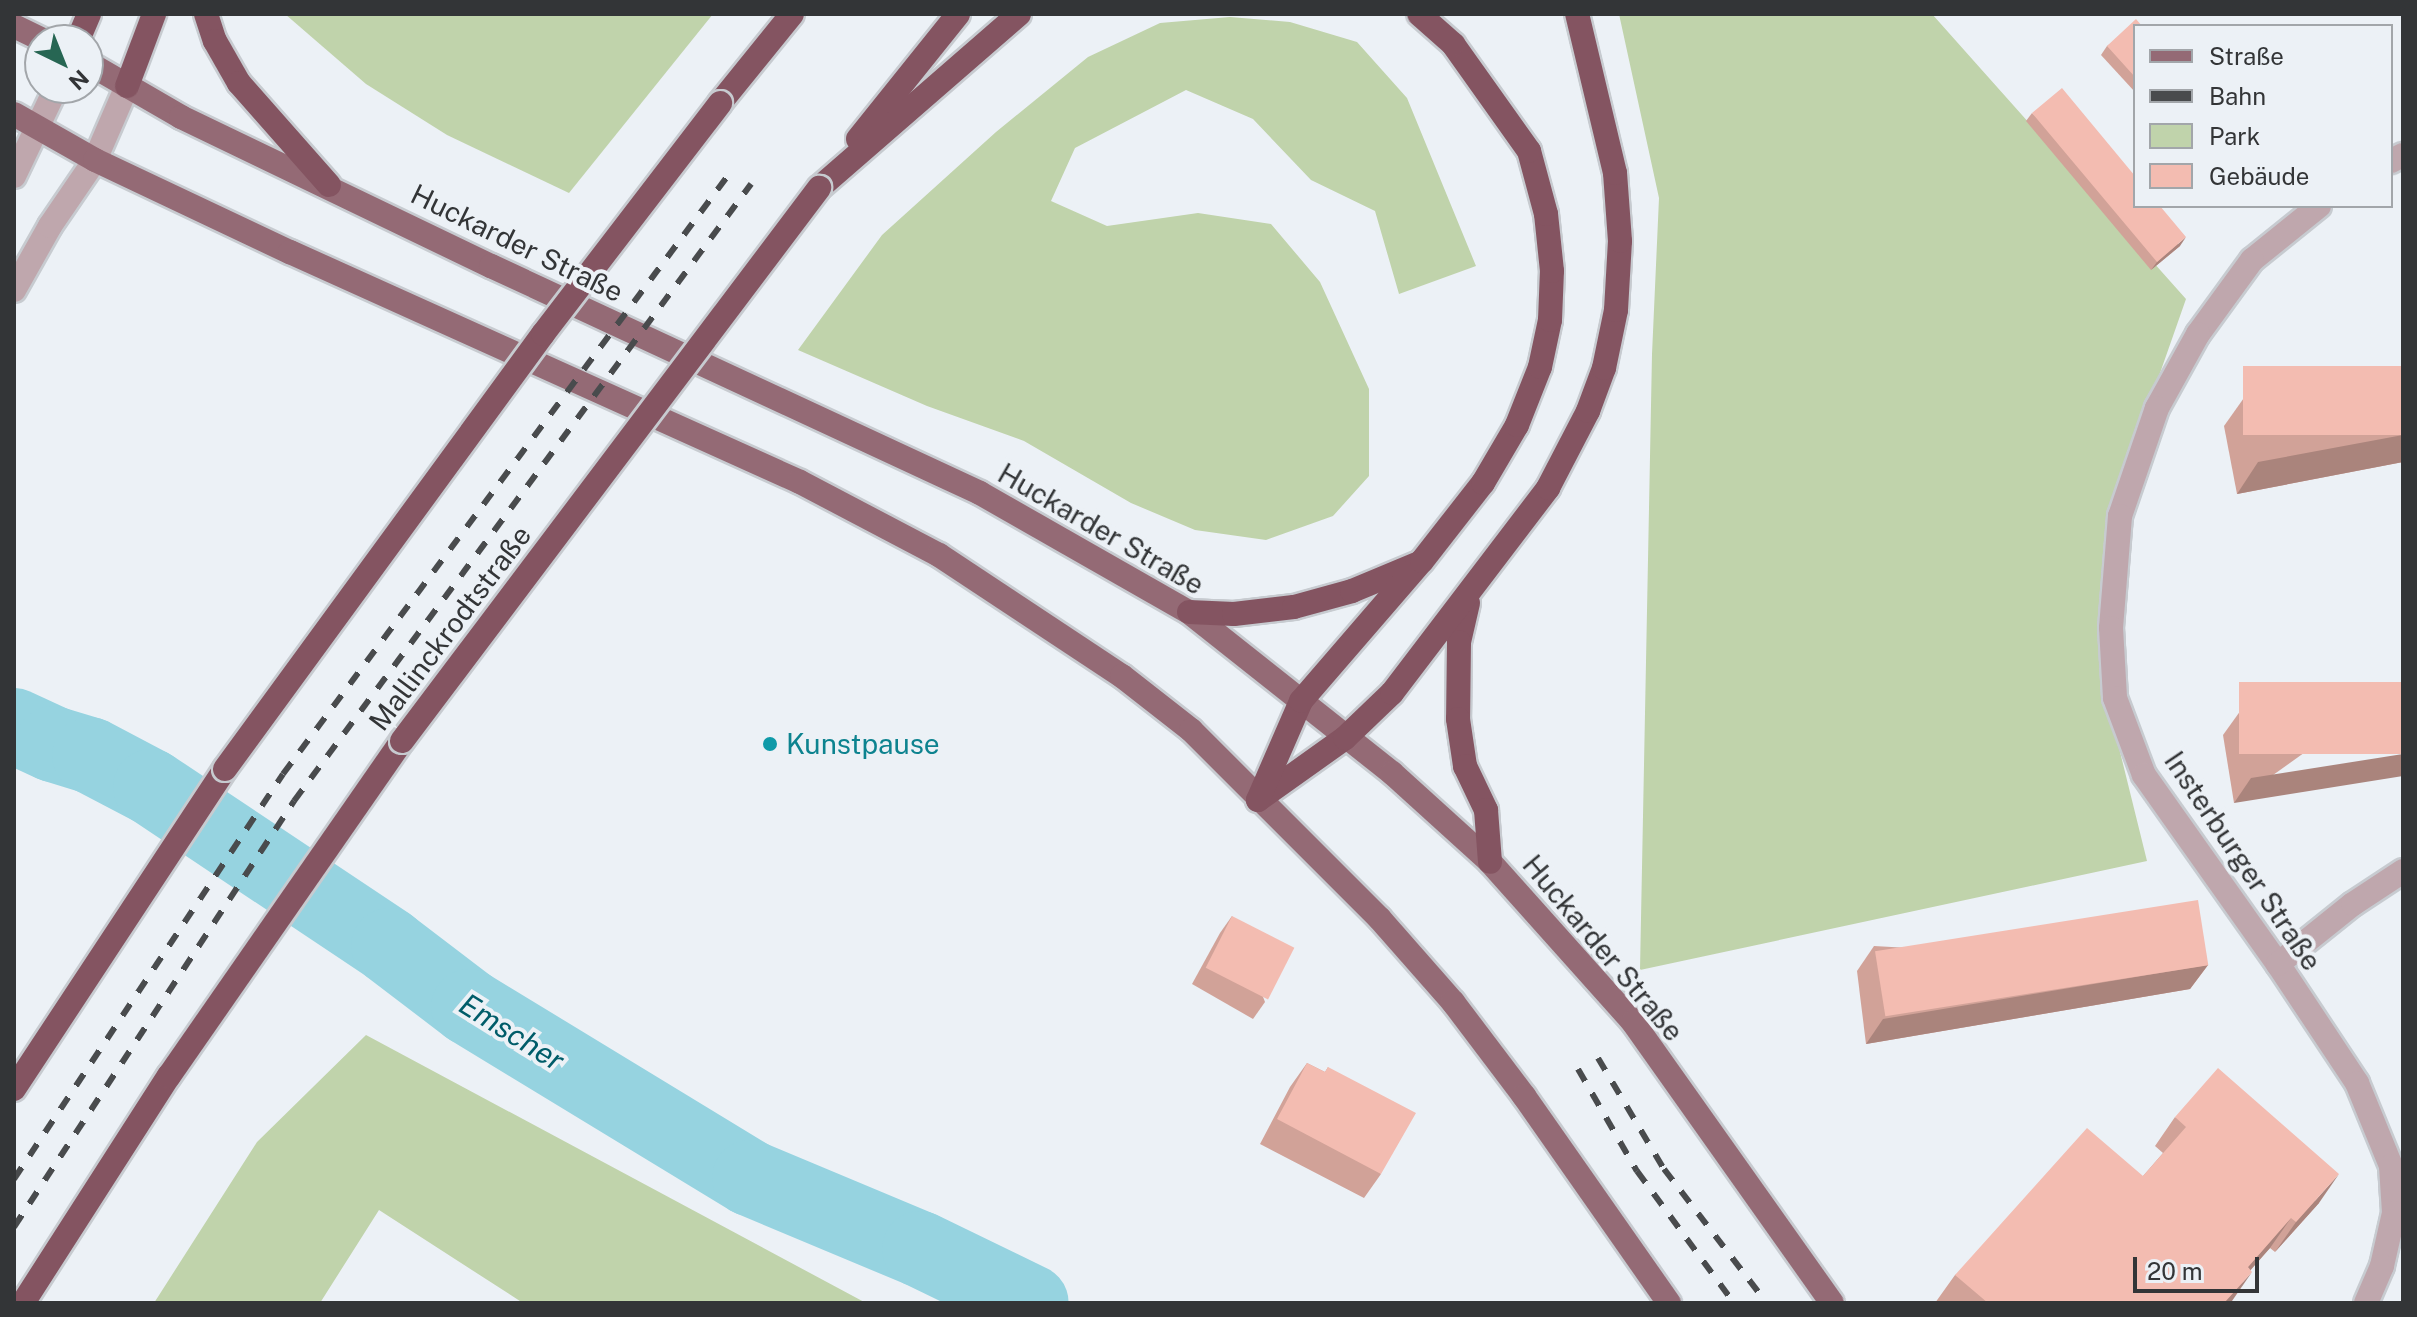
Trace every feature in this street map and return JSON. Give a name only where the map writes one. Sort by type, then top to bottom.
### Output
[{"type":"highway","points":[[127,86],[154,14]]},
{"type":"highway","points":[[206,14],[215,41],[239,83],[329,185]]},
{"type":"highway","points":[[14,1089],[225,769],[543,334],[792,14]]},
{"type":"highway","name":"Mallinckrodtstraße","points":[[23,1303],[169,1076],[402,741],[819,188],[958,14]]},
{"type":"highway","points":[[819,188],[1019,14]]},
{"type":"highway","points":[[1258,800],[1301,701],[1422,561],[1483,483],[1517,425],[1540,367],[1550,320],[1552,271],[1546,214],[1529,151],[1453,44],[1419,14]]},
{"type":"highway","points":[[1258,800],[1345,738],[1392,693],[1548,488],[1588,411],[1604,368],[1616,310],[1620,241],[1615,173],[1577,14]]},
{"type":"highway","points":[[1189,612],[1234,614],[1294,607],[1352,591],[1422,561]]},
{"type":"highway","points":[[1470,594],[1459,642],[1458,719],[1465,766],[1486,810],[1490,862]]},
{"type":"main road","name":"Huckarder Straße","points":[[104,72],[181,117],[980,493],[1189,612],[1392,773],[1490,862],[1633,1022],[1832,1303]]},
{"type":"main road","points":[[14,114],[95,160],[290,252],[800,482],[939,555],[1122,676],[1191,730],[1380,919],[1453,1002],[1524,1096],[1669,1303]]},
{"type":"street","points":[[14,290],[50,226],[95,160],[127,86]]},
{"type":"street","points":[[14,176],[48,104]]},
{"type":"street","name":"Insterburger Straße","points":[[2317,208],[2252,260],[2198,334],[2157,408],[2120,516],[2111,628],[2115,698],[2144,775],[2278,964],[2357,1083],[2391,1166],[2399,1213],[2366,1303]]},
{"type":"street","points":[[2278,964],[2353,904],[2403,871]]},
{"type":"green space","points":[[285,14],[713,14],[569,193],[447,135],[366,84]]},
{"type":"green space","points":[[1619,14],[1932,14],[2186,299],[2113,507],[2104,687],[2147,861],[1640,970],[1652,354],[1659,198]]},
{"type":"green space","points":[[1230,17],[1290,22],[1357,42],[1407,98],[1476,266],[1399,294],[1375,211],[1311,180],[1253,119],[1186,90],[1075,148],[1051,201],[1107,226],[1198,213],[1271,224],[1320,282],[1369,389],[1369,476],[1333,516],[1266,540],[1195,530],[1131,503],[1024,441],[927,406],[798,350],[882,235],[996,132],[1088,57],[1160,23]]},
{"type":"green space","points":[[366,1035],[866,1303],[523,1303],[379,1210],[320,1303],[154,1303],[257,1142]]},
{"type":"building","points":[[2136,19],[2140,24],[2133,24],[2133,75],[2107,46]]},
{"type":"building","points":[[2062,88],[2133,174],[2133,208],[2162,208],[2186,237],[2157,262],[2032,113]]},
{"type":"building","points":[[2243,366],[2403,366],[2403,435],[2243,435]]},
{"type":"building","points":[[2239,682],[2403,682],[2403,754],[2239,754]]},
{"type":"building","points":[[2198,900],[2208,965],[1885,1016],[1875,951]]},
{"type":"building","points":[[1232,916],[1294,948],[1268,999],[1206,968]]},
{"type":"building","points":[[1307,1063],[1325,1072],[1328,1067],[1416,1113],[1381,1174],[1277,1119]]},
{"type":"building","points":[[2218,1068],[2339,1174],[2296,1222],[2291,1218],[2248,1267],[2252,1272],[2224,1303],[1988,1303],[1955,1275],[2087,1128],[2143,1176],[2186,1127],[2175,1117]]},
{"type":"waterway","name":"Emscher","points":[[14,726],[53,744],[90,755],[151,787],[389,946],[469,1007],[750,1178],[920,1249],[1031,1303]]},
{"type":"railway","points":[[14,1179],[283,774],[732,170]]},
{"type":"railway","points":[[14,1227],[294,801],[751,184]]},
{"type":"railway","points":[[1598,1058],[1664,1169],[1767,1303]]},
{"type":"railway","points":[[1578,1069],[1637,1171],[1734,1303]]},
{"type":"place","name":"Kunstpause","points":[[770,744]]}]
